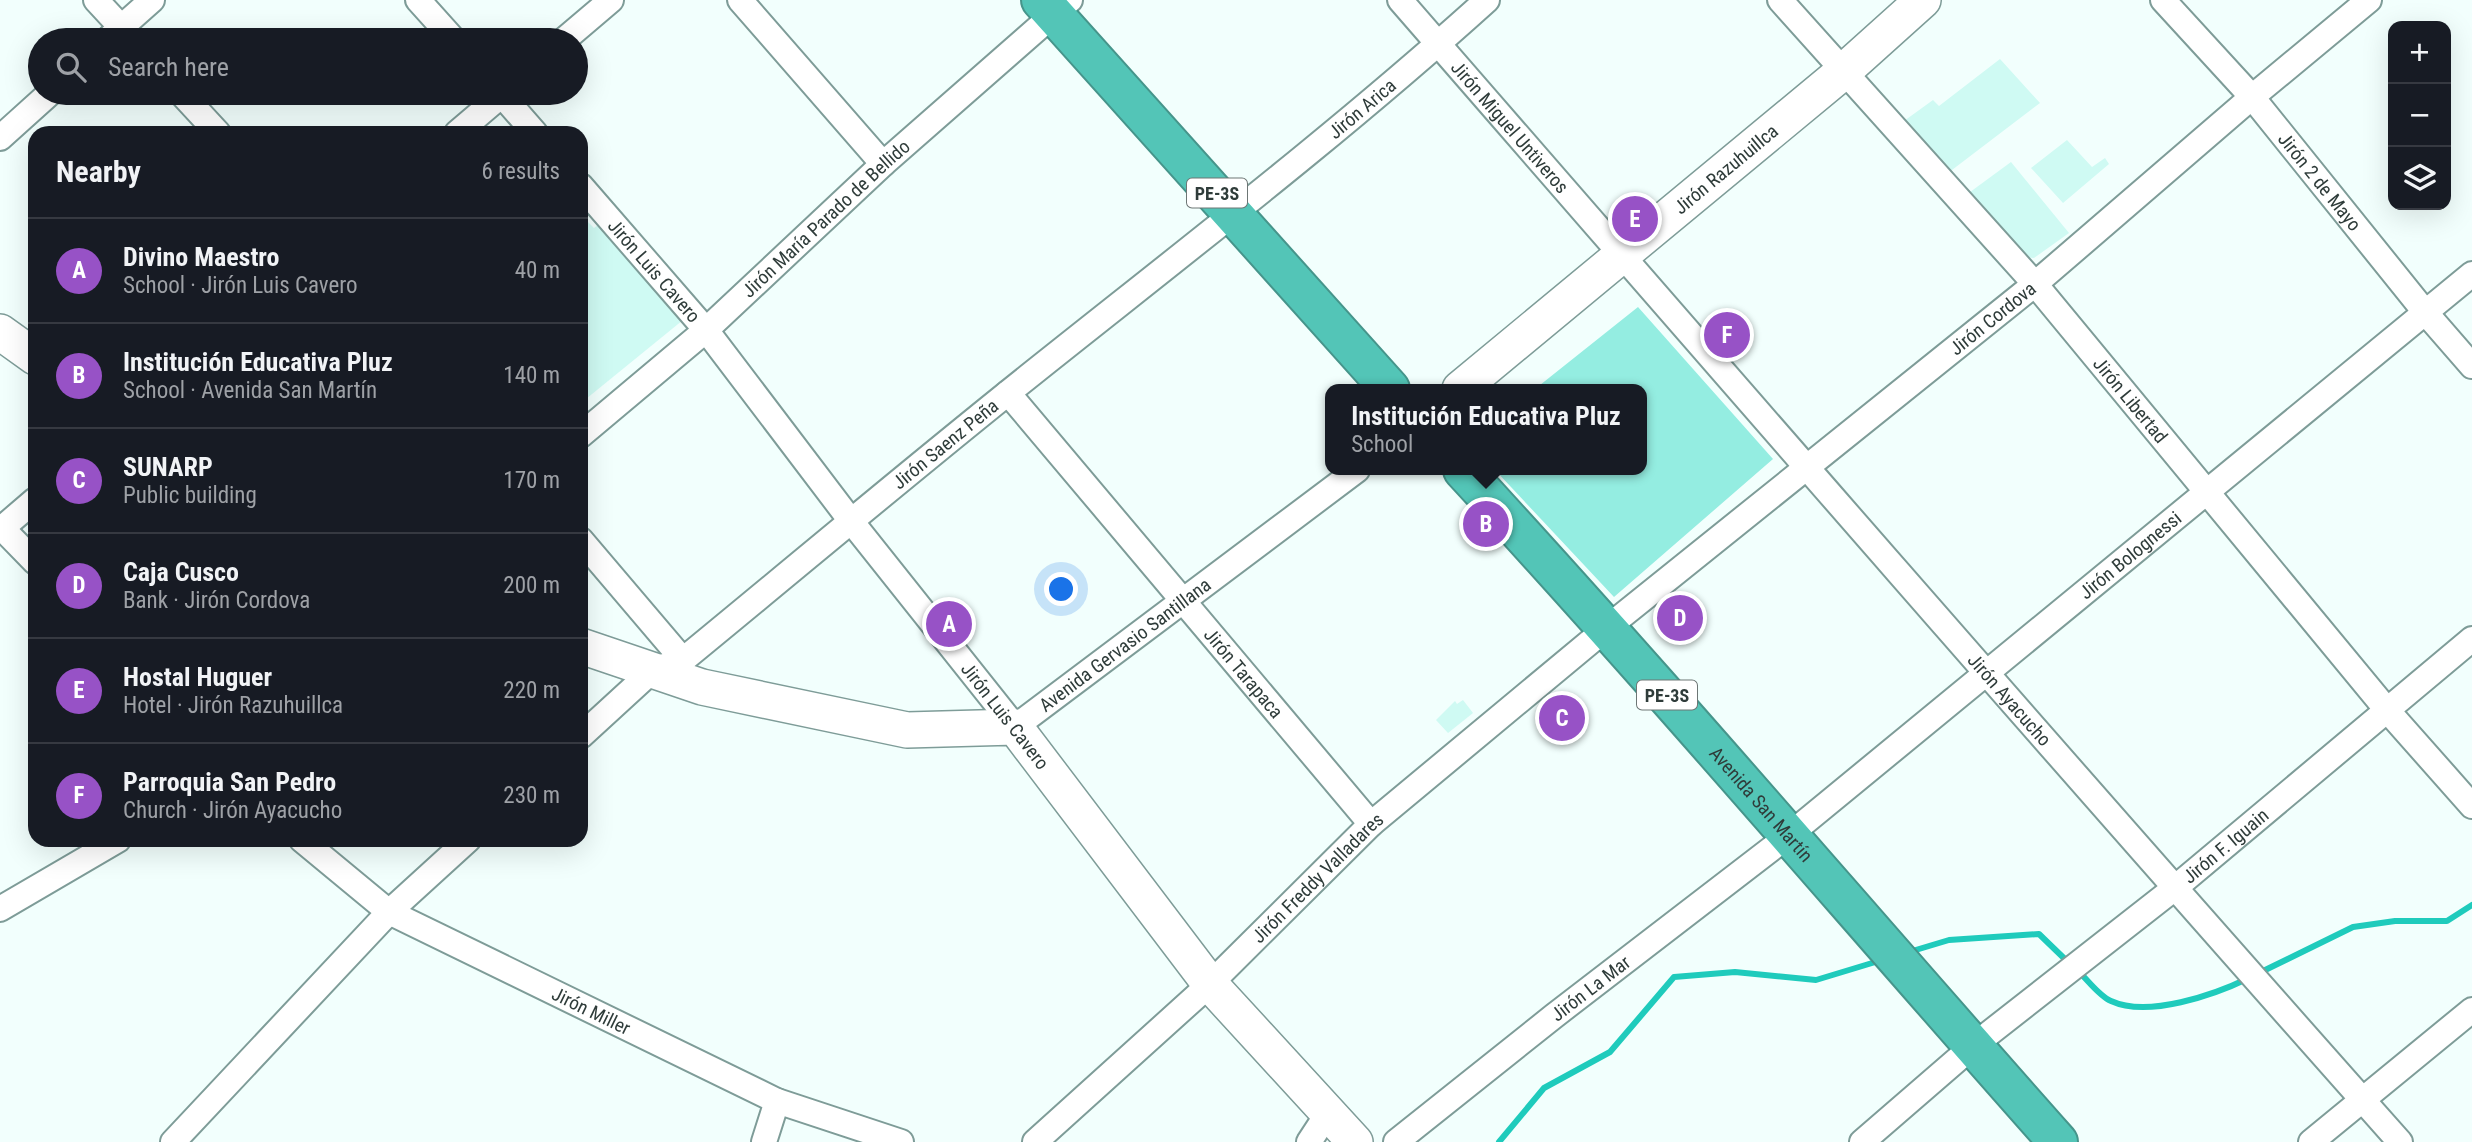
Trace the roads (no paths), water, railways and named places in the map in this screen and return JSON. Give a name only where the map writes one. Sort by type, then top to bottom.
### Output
[{"type":"highway","name":"PE-3S","points":[[1055,5],[1386,384]]},
{"type":"highway","name":"Avenida San Martín","points":[[1468,475],[1608,627],[1897,963],[2058,1142]]},
{"type":"street","points":[[96,0],[115,28]]},
{"type":"street","points":[[127,28],[152,0]]},
{"type":"street","points":[[418,0],[443,28]]},
{"type":"street","points":[[578,28],[611,0]]},
{"type":"street","points":[[740,0],[883,164]]},
{"type":"street","name":"Jirón Miguel Untiveros","points":[[1400,0],[1619,255]]},
{"type":"street","name":"Jirón Arica","points":[[1234,212],[1438,44],[1487,0]]},
{"type":"street","name":"Jirón Libertad","points":[[1780,0],[2035,284],[2205,493],[2387,710],[2472,806]]},
{"type":"street","name":"Jirón Razuhuillca","points":[[1466,384],[1844,71],[1923,0]]},
{"type":"street","name":"Jirón 2 de Mayo","points":[[2163,0],[2252,97],[2425,312],[2472,366]]},
{"type":"street","name":"Jirón Cordova","points":[[1608,627],[2035,284],[2369,0]]},
{"type":"street","name":"Jirón María Parado de Bellido","points":[[588,429],[706,330],[1055,5]]},
{"type":"street","points":[[0,138],[37,105]]},
{"type":"street","points":[[192,105],[212,126]]},
{"type":"street","points":[[465,126],[488,105]]},
{"type":"street","points":[[512,105],[529,126]]},
{"type":"street","name":"Jirón Luis Cavero","points":[[588,194],[706,330],[851,521],[1015,727],[1210,984],[1355,1142]]},
{"type":"street","name":"Jirón Saenz Peña","points":[[588,730],[1234,212]]},
{"type":"street","name":"Jirón Ayacucho","points":[[1619,255],[1808,465],[1987,673],[2400,1142]]},
{"type":"street","name":"Jirón Bolognessi","points":[[1788,836],[2472,274]]},
{"type":"street","points":[[0,332],[28,352]]},
{"type":"street","points":[[0,353],[28,372]]},
{"type":"street","name":"Jirón Tarapaca","points":[[1008,393],[1371,824]]},
{"type":"street","name":"Avenida Gervasio Santillana","points":[[1015,727],[1350,475]]},
{"type":"street","points":[[28,506],[1,529],[28,555]]},
{"type":"street","points":[[588,550],[668,665]]},
{"type":"street","name":"Jirón Freddy Valladares","points":[[1036,1142],[1210,984],[1371,824],[1608,627]]},
{"type":"street","name":"Jirón F. Iguain","points":[[1862,1142],[1973,1046],[2176,887],[2472,639]]},
{"type":"street","points":[[588,648],[668,665],[702,687],[907,730],[1015,727]]},
{"type":"street","name":"Jirón La Mar","points":[[1396,1142],[1788,836]]},
{"type":"street","points":[[0,909],[106,847]]},
{"type":"street","name":"Jirón Miller","points":[[310,847],[389,912],[777,1101],[901,1142]]},
{"type":"street","points":[[173,1142],[389,912],[460,847]]},
{"type":"street","points":[[2311,1142],[2472,1010]]},
{"type":"street","points":[[764,1142],[777,1101]]},
{"type":"street","points":[[1309,1142],[1328,1113]]},
{"type":"waterway","points":[[2259,973],[2353,927],[2395,921],[2447,921],[2472,905]]},
{"type":"waterway","points":[[1909,952],[1949,940],[2039,934],[2070,964]]},
{"type":"waterway","points":[[1499,1142],[1544,1088],[1610,1052],[1674,977],[1735,972],[1816,980],[1882,960]]},
{"type":"waterway","points":[[2078,971],[2107,999],[2126,1006],[2143,1007],[2162,1006],[2200,997],[2249,978]]},
{"type":"place","name":"Hostal Huguer","points":[[1635,219]]},
{"type":"place","name":"Parroquia San Pedro","points":[[1727,335]]},
{"type":"place","name":"Institución Educativa Pluz","points":[[1486,524]]},
{"type":"place","name":"Caja Cusco","points":[[1680,618]]},
{"type":"place","name":"Divino Maestro","points":[[949,624]]},
{"type":"place","name":"SUNARP","points":[[1562,718]]}]
